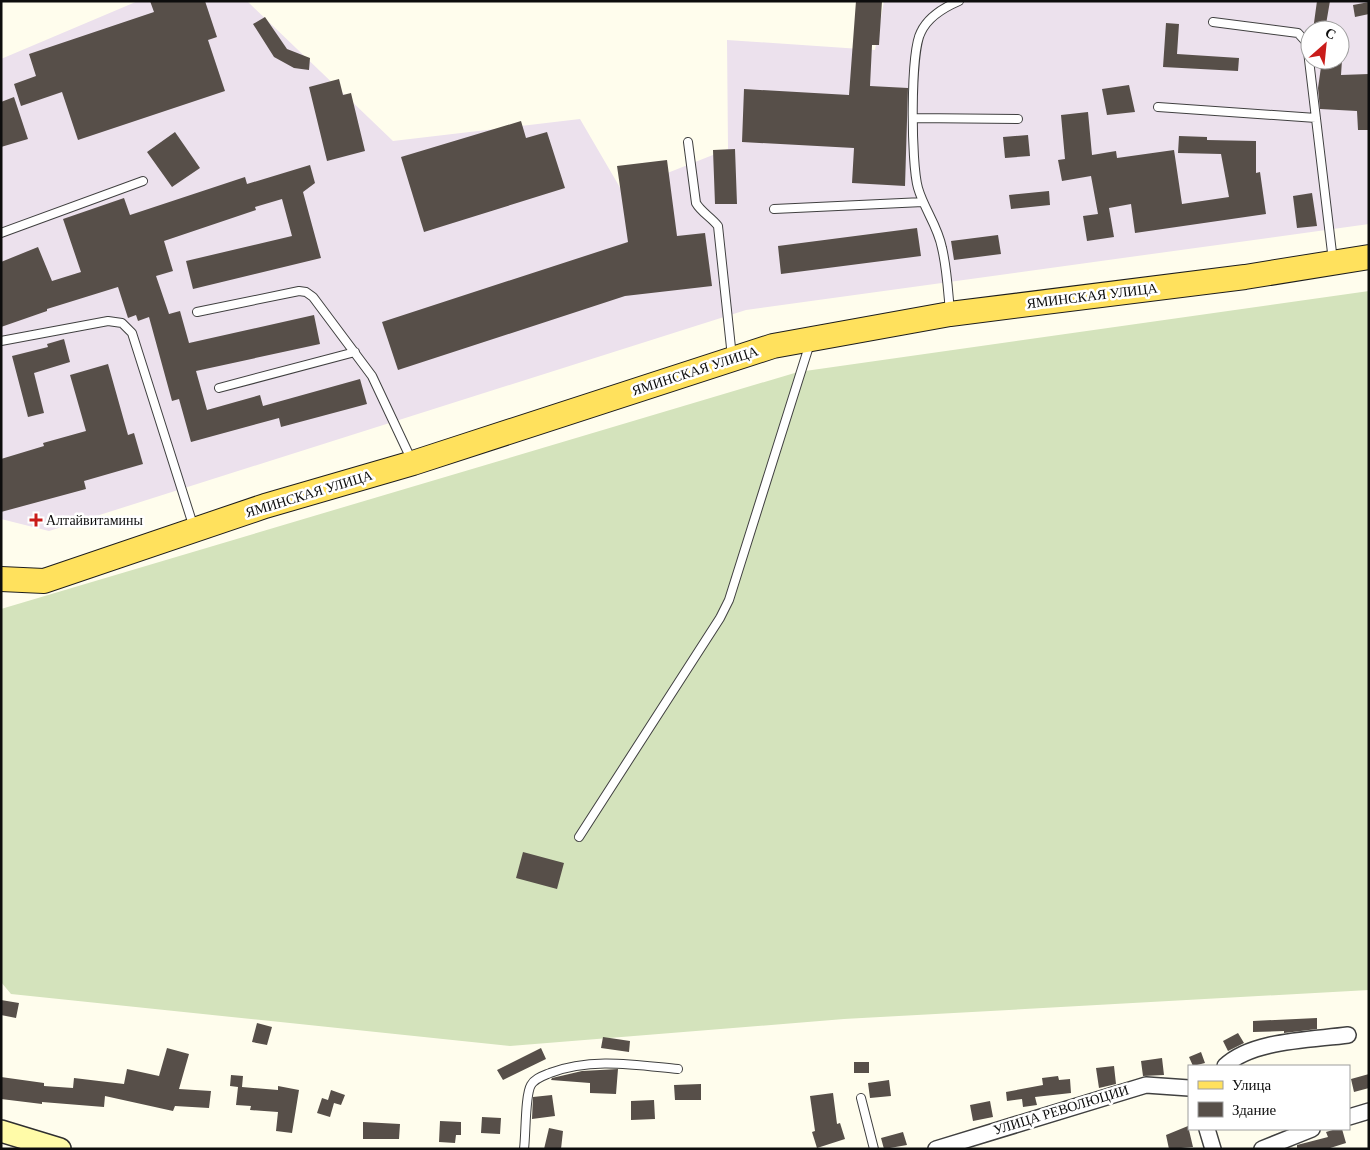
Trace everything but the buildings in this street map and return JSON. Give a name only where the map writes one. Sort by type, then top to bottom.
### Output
[{"type":"main road","name":"ЯМИНСКАЯ УЛИЦА","points":[[44,581],[265,506],[413,463],[773,346],[950,314],[1245,277],[1369,257]]},
{"type":"main road","points":[[1,579],[44,581]]},
{"type":"street","points":[[1,592],[44,581]]},
{"type":"street","points":[[1227,1065],[1250,1050],[1348,1035]]},
{"type":"street","name":"УЛИЦА РЕВОЛЮЦИИ","points":[[936,1149],[1146,1085],[1188,1088]]},
{"type":"street","points":[[1350,1117],[1369,1111]]},
{"type":"street","points":[[1207,1130],[1212,1149]]},
{"type":"street","points":[[1262,1149],[1310,1130]]},
{"type":"street","points":[[1,1131],[60,1149]]},
{"type":"lane","points":[[950,314],[943,249],[937,230],[923,202],[916,176],[913,118],[916,46],[921,31],[931,19],[946,7],[959,1]]},
{"type":"lane","points":[[1213,22],[1298,33],[1308,43],[1334,263]]},
{"type":"lane","points":[[1158,107],[1316,118]]},
{"type":"lane","points":[[913,118],[1018,119]]},
{"type":"lane","points":[[688,142],[696,202],[699,209],[713,219],[718,226],[732,359]]},
{"type":"lane","points":[[1,233],[143,181]]},
{"type":"lane","points":[[774,209],[923,202]]},
{"type":"lane","points":[[198,312],[299,291],[306,292],[313,297],[355,352],[380,391],[413,463]]},
{"type":"lane","points":[[1,341],[108,320],[122,322],[132,333],[195,530]]},
{"type":"lane","points":[[579,837],[720,618],[729,600],[811,339]]},
{"type":"lane","points":[[219,388],[355,352]]},
{"type":"lane","points":[[524,1149],[527,1093],[531,1084],[540,1077],[566,1068],[601,1063],[678,1069]]},
{"type":"lane","points":[[861,1098],[874,1149]]},
{"type":"shaded area","points":[[138,1],[247,1],[393,141],[580,119],[622,191],[728,149],[727,40],[875,50],[884,1],[1369,1],[1369,224],[746,310],[49,531],[1,519],[1,59]]},
{"type":"green space","points":[[1369,291],[1369,990],[844,1019],[510,1046],[11,994],[1,982],[1,609],[798,372]]},
{"type":"place","name":"Алтайвитамины","points":[[36,520]]}]
